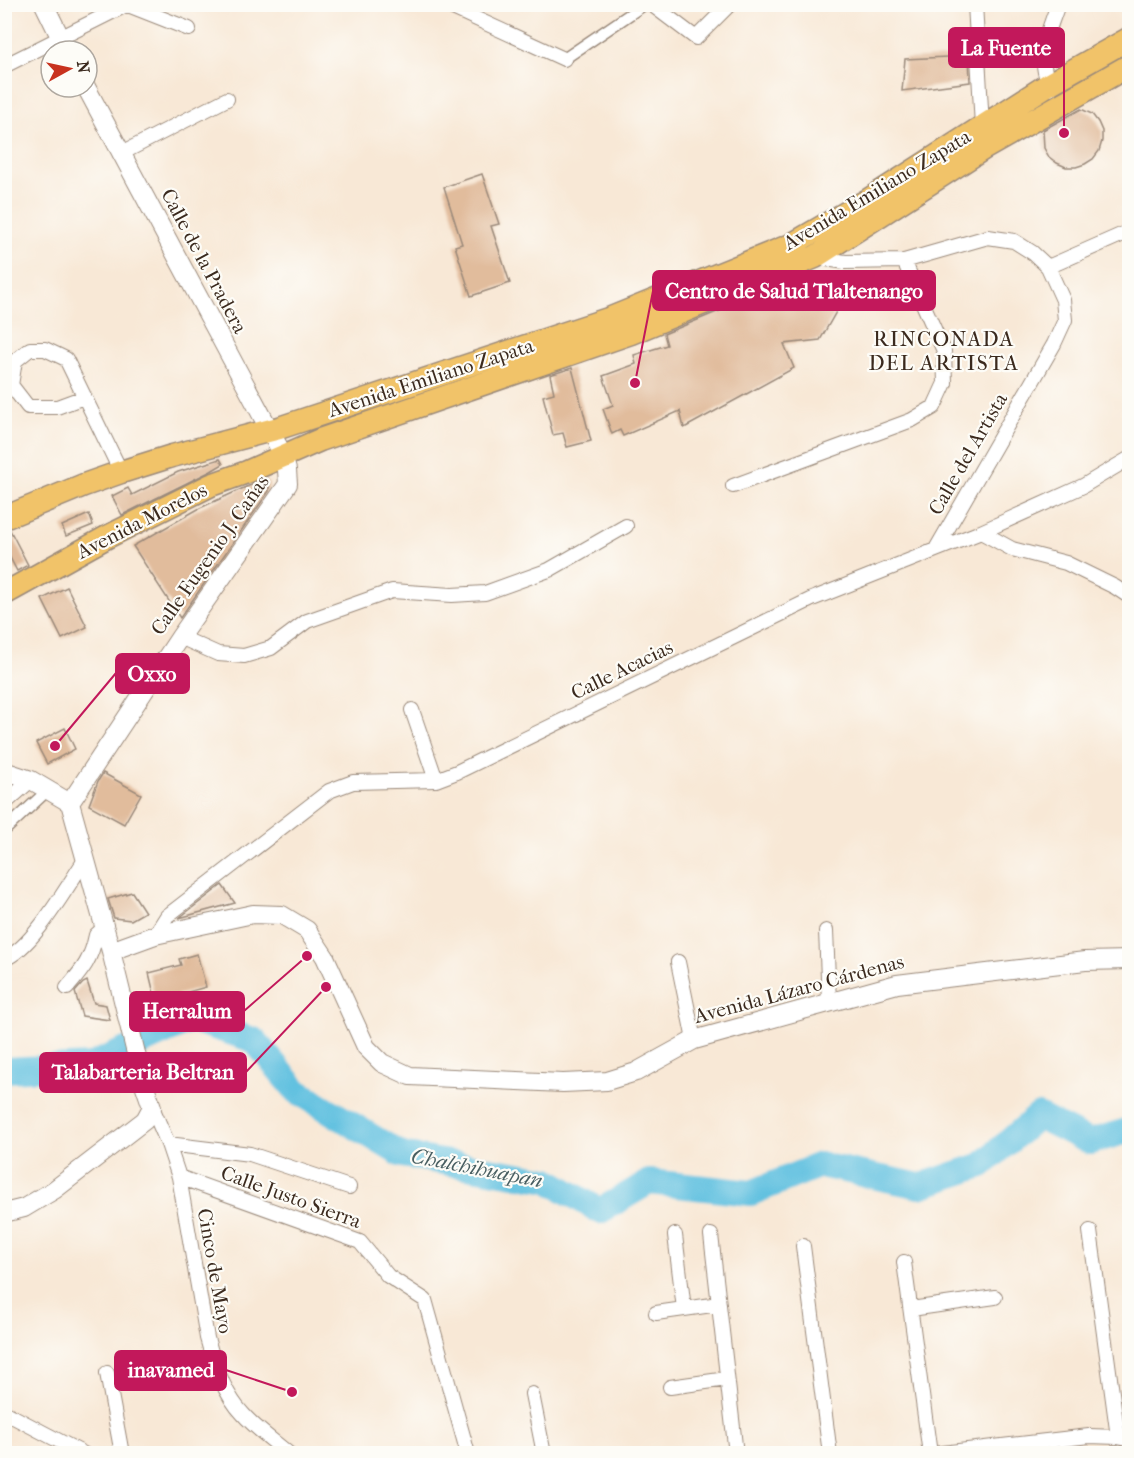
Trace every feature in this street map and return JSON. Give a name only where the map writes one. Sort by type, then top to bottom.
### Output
[{"type":"main road","name":"Avenida Emiliano Zapata","points":[[4,518],[121,472],[270,430],[611,318],[791,245],[868,200],[1049,84],[1130,38]]},
{"type":"main road","name":"Avenida Emiliano Zapata","points":[[283,455],[320,440],[631,333],[815,257],[983,149],[1130,65]]},
{"type":"main road","name":"Avenida Morelos","points":[[4,594],[107,537],[211,485],[283,455]]},
{"type":"street","points":[[44,4],[61,39]]},
{"type":"street","points":[[444,4],[564,59],[645,4]]},
{"type":"street","points":[[651,4],[696,38],[730,4]]},
{"type":"street","points":[[975,4],[982,126]]},
{"type":"street","points":[[1057,106],[1042,64],[1042,51],[1058,4]]},
{"type":"street","points":[[74,39],[128,5],[189,29]]},
{"type":"street","points":[[4,66],[39,54]]},
{"type":"street","name":"Calle de la Pradera","points":[[92,99],[283,455]]},
{"type":"street","points":[[120,154],[227,99]]},
{"type":"street","points":[[1048,267],[1130,231]]},
{"type":"street","name":"Calle del Artista","points":[[791,245],[815,257],[845,262],[904,261],[988,237],[1014,241],[1033,253],[1048,267],[1063,300],[1065,320],[1054,344],[936,549]]},
{"type":"street","points":[[733,486],[912,420],[934,407],[945,383],[944,351],[904,261]]},
{"type":"street","points":[[84,397],[57,407],[28,406],[11,385],[15,361],[30,349],[45,349],[66,359],[121,472]]},
{"type":"street","name":"Calle Eugenio J. Cañas","points":[[70,803],[180,636],[288,484],[283,455]]},
{"type":"street","name":"Calle Acacias","points":[[155,935],[167,916],[329,791],[353,782],[436,780],[457,772],[812,599],[981,532],[1083,486],[1130,458]]},
{"type":"street","points":[[180,636],[218,654],[244,656],[271,648],[307,621],[392,591],[452,595],[485,593],[549,570],[626,526]]},
{"type":"street","points":[[981,532],[1012,549],[1066,563],[1116,587],[1130,597]]},
{"type":"street","points":[[412,710],[436,780]]},
{"type":"street","points":[[4,771],[31,780],[70,803],[122,992],[142,1078],[152,1107],[145,1120],[54,1190],[24,1208],[4,1212]]},
{"type":"street","points":[[4,804],[31,780]]},
{"type":"street","points":[[4,831],[47,790]]},
{"type":"street","points":[[4,959],[12,956],[33,936],[85,860]]},
{"type":"street","name":"Avenida Lázaro Cárdenas","points":[[111,951],[155,935],[253,914],[282,915],[307,930],[325,957],[366,1047],[381,1063],[410,1076],[563,1083],[607,1081],[636,1072],[694,1040],[897,984],[1127,956]]},
{"type":"street","points":[[67,988],[86,966],[92,954],[96,935],[104,928]]},
{"type":"street","points":[[826,931],[829,1002]]},
{"type":"street","points":[[678,962],[694,1040]]},
{"type":"street","name":"Cinco de Mayo","points":[[152,1107],[179,1177],[212,1358],[230,1396],[243,1415],[289,1454]]},
{"type":"street","points":[[168,1144],[250,1154],[350,1187]]},
{"type":"street","name":"Calle Justo Sierra","points":[[179,1177],[360,1242],[388,1276],[425,1300],[468,1454]]},
{"type":"street","points":[[904,1262],[932,1454],[1089,1436],[1124,1438],[1090,1232]]},
{"type":"street","points":[[675,1235],[684,1309]]},
{"type":"street","points":[[711,1235],[736,1454]]},
{"type":"street","points":[[803,1246],[830,1454]]},
{"type":"street","points":[[911,1309],[995,1297]]},
{"type":"street","points":[[656,1313],[719,1304]]},
{"type":"street","points":[[107,1373],[123,1454]]},
{"type":"street","points":[[670,1387],[727,1379]]},
{"type":"street","points":[[532,1394],[544,1454]]},
{"type":"street","points":[[4,1412],[84,1454]]},
{"type":"building","points":[[969,56],[970,82],[902,91],[905,59]]},
{"type":"building","points":[[1081,109],[1092,114],[1098,122],[1102,131],[1102,141],[1093,159],[1076,167],[1066,167],[1049,157],[1044,148],[1043,130]]},
{"type":"building","points":[[482,174],[499,224],[491,226],[510,283],[471,296],[455,246],[462,244],[444,187]]},
{"type":"building","points":[[822,285],[822,293],[834,291],[837,310],[820,340],[784,344],[794,368],[684,428],[680,411],[623,436],[620,430],[612,434],[603,409],[613,405],[603,376],[636,364],[634,355],[667,345],[664,334],[760,294],[762,298],[782,291]]},
{"type":"building","points":[[572,368],[591,441],[567,447],[563,433],[553,435],[543,396],[554,393],[550,375]]},
{"type":"building","points":[[220,459],[223,464],[211,471],[122,515],[112,496],[128,488],[132,495],[178,472]]},
{"type":"building","points":[[265,480],[269,483],[269,491],[180,618],[133,546],[200,508]]},
{"type":"building","points":[[89,514],[93,525],[66,536],[62,526]]},
{"type":"building","points":[[10,530],[28,565],[17,571],[4,546],[4,531]]},
{"type":"building","points":[[67,587],[87,627],[62,639],[42,599]]},
{"type":"building","points":[[65,728],[75,749],[47,764],[36,743]]},
{"type":"building","points":[[103,773],[141,794],[124,824],[89,805]]},
{"type":"building","points":[[222,885],[235,903],[179,918]]},
{"type":"building","points":[[132,892],[145,912],[131,920],[114,918],[108,899]]},
{"type":"building","points":[[197,954],[206,987],[177,995],[178,1000],[157,1006],[149,973],[181,965],[179,959]]},
{"type":"building","points":[[87,981],[94,1003],[106,1005],[110,1020],[82,1016],[75,992]]},
{"type":"waterway","name":"Chalchihuapan","points":[[4,1070],[90,1066],[192,1020],[254,1040],[297,1091],[402,1155],[548,1180],[600,1211],[649,1182],[751,1193],[820,1165],[920,1186],[982,1165],[1038,1116],[1090,1142],[1130,1130]]},
{"type":"place","name":"La Fuente","points":[[1064,133]]},
{"type":"place","name":"Centro de Salud Tlaltenango","points":[[635,383]]},
{"type":"place","name":"Oxxo","points":[[55,746]]},
{"type":"place","name":"Herralum","points":[[307,956]]},
{"type":"place","name":"Talabarteria Beltran","points":[[326,987]]},
{"type":"place","name":"inavamed","points":[[292,1392]]},
{"type":"district","name":"RINCONADA DEL ARTISTA","points":[[944,351]]}]
